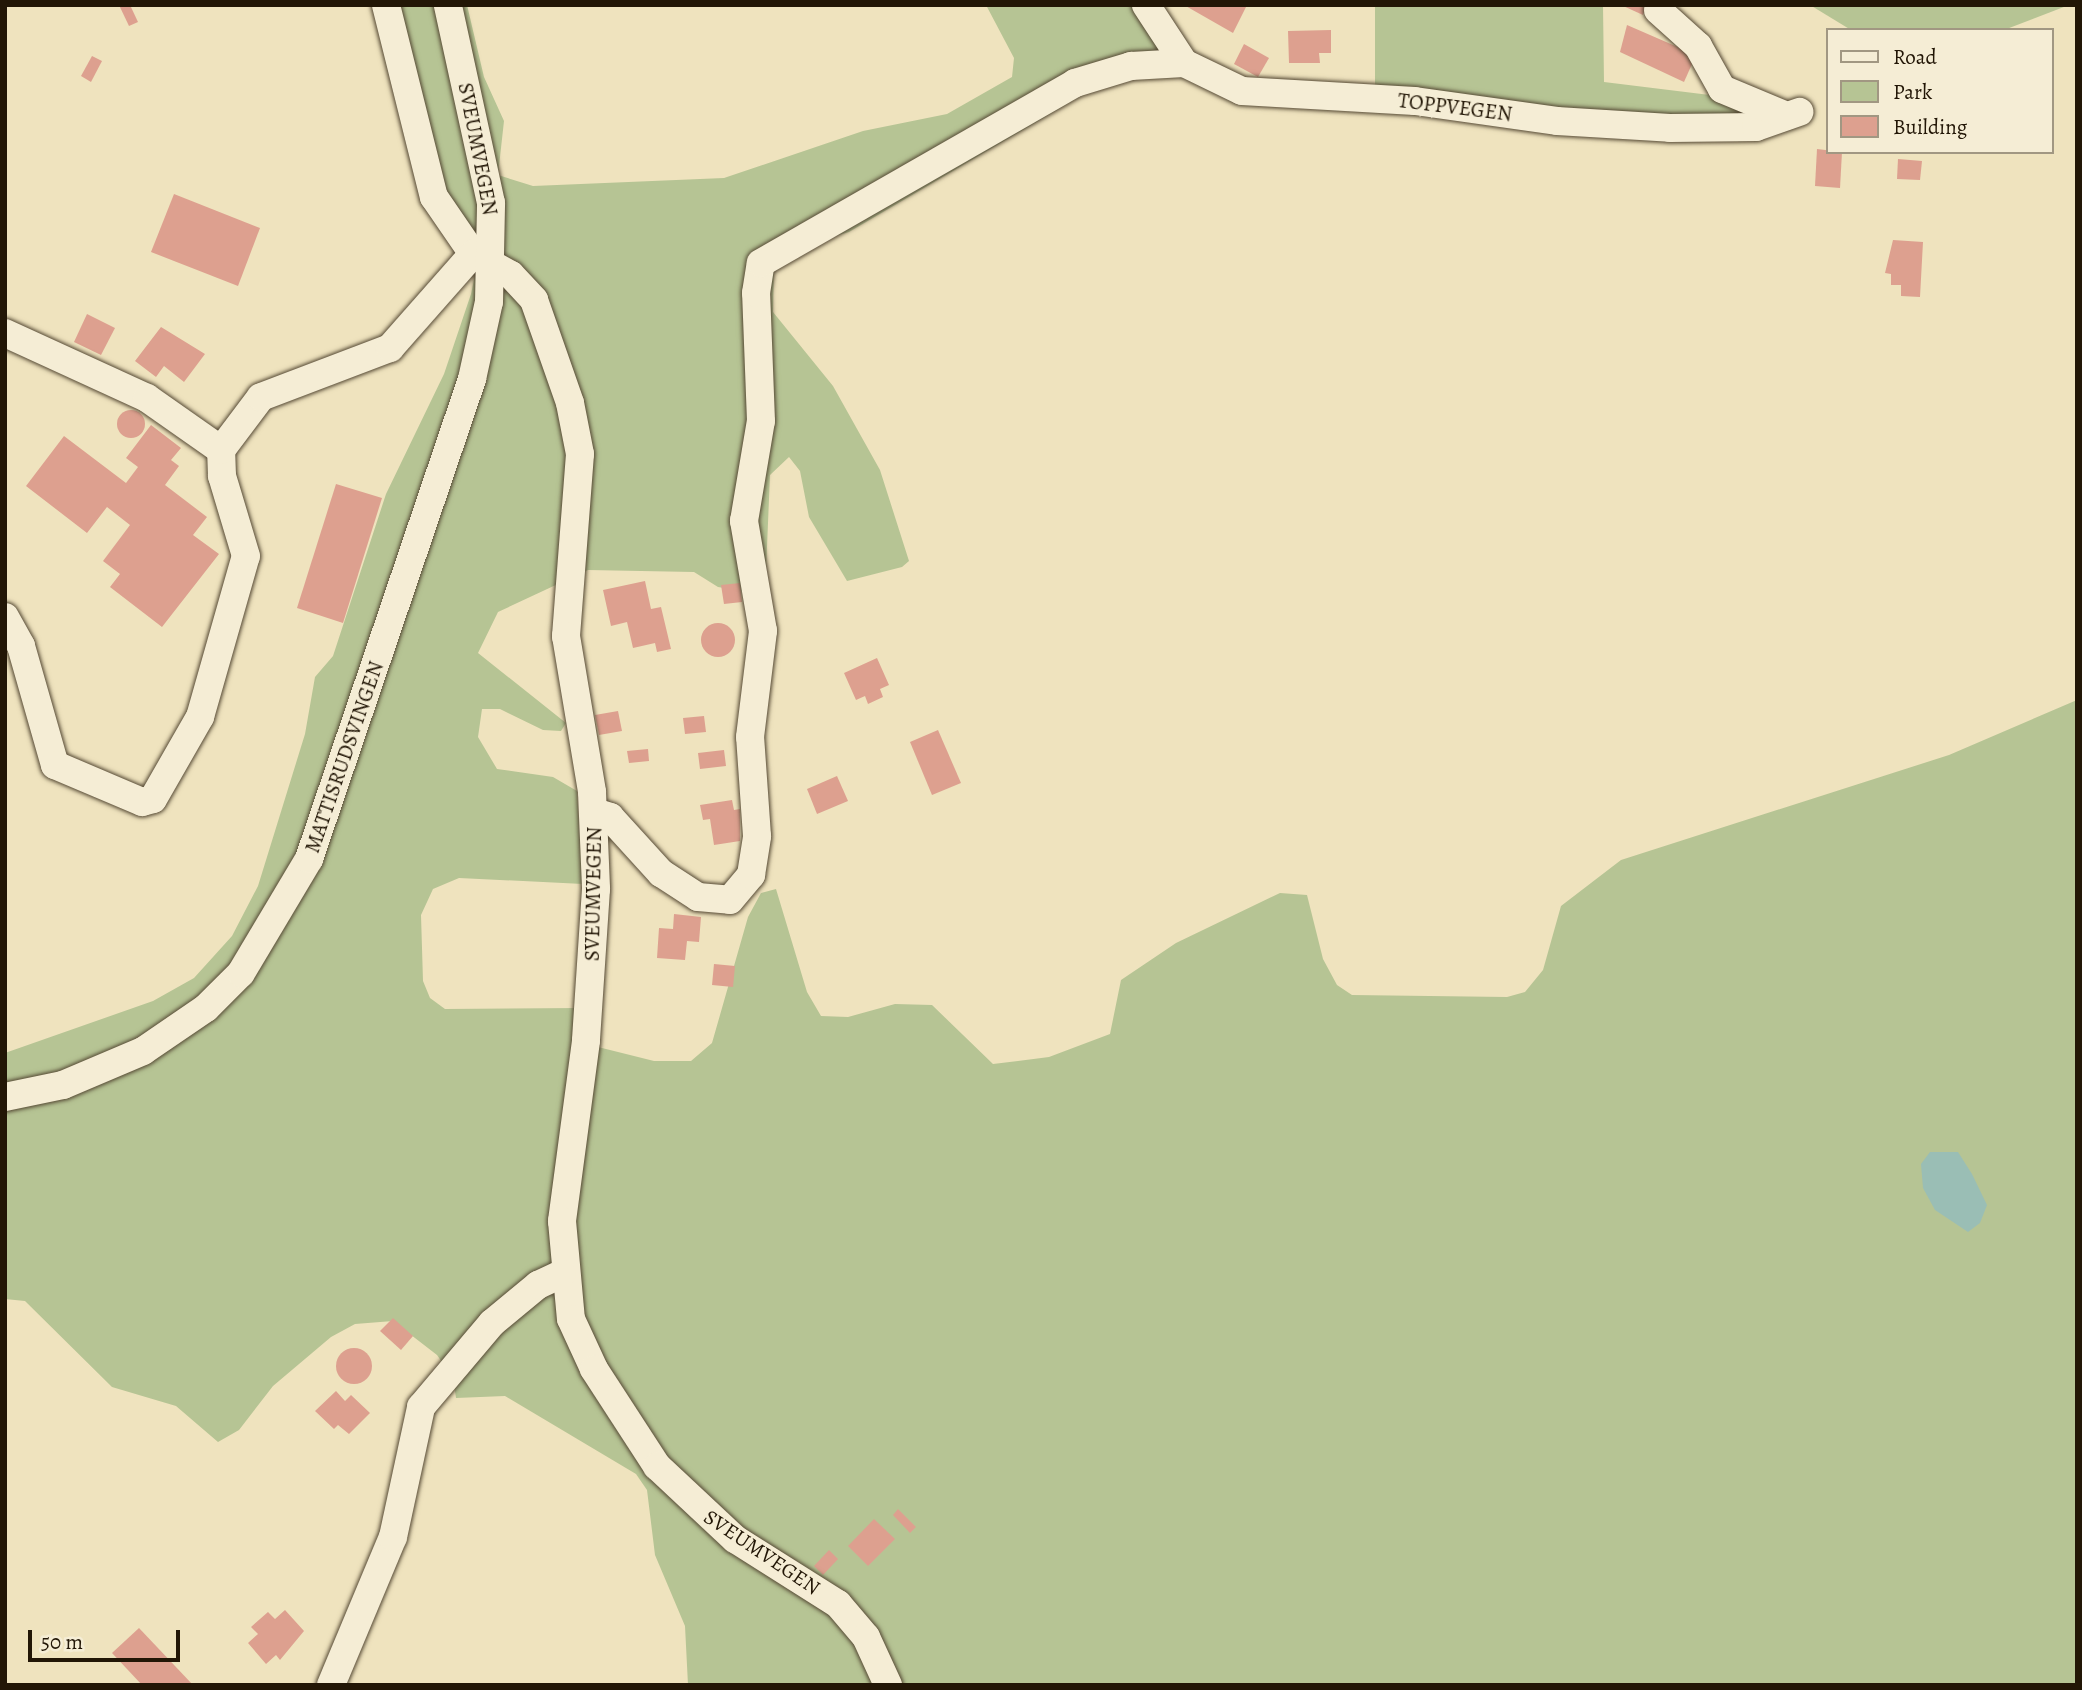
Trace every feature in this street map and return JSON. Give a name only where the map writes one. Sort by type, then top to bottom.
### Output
[{"type":"street","points":[[5,617],[21,646],[55,765],[142,802],[153,799],[200,717],[246,556],[222,475],[222,450],[261,397],[390,348],[484,261],[434,197],[386,5]]},
{"type":"street","name":"SVEUMVEGEN","points":[[448,5],[491,203],[484,261],[534,300],[576,428],[580,477],[566,636],[594,812],[592,962],[565,1194],[562,1274],[580,1343],[657,1466],[735,1539],[838,1604],[866,1637],[888,1685]]},
{"type":"street","name":"TOPPVEGEN","points":[[1146,5],[1161,32],[1184,63],[1242,91],[1415,101],[1557,121],[1734,129],[1793,114],[1722,89],[1698,46],[1658,10]]},
{"type":"street","points":[[1131,66],[1161,32]]},
{"type":"street","points":[[594,812],[619,824],[661,873],[698,897],[730,900],[751,875],[757,836],[750,737],[763,631],[744,521],[761,421],[756,293],[761,263],[1075,83],[1131,66],[1184,63]]},
{"type":"street","name":"MATTISRUDSVINGEN","points":[[5,1097],[63,1085],[143,1051],[206,1008],[241,973],[281,914],[309,859],[472,379],[484,261]]},
{"type":"street","points":[[5,333],[146,398],[222,450]]},
{"type":"street","points":[[331,1685],[393,1537],[421,1407],[492,1323],[538,1284],[562,1274]]},
{"type":"green space","points":[[399,5],[467,5],[484,77],[504,121],[498,175],[533,186],[724,178],[863,131],[947,114],[1012,77],[1014,58],[986,5],[1154,5],[1184,58],[1096,87],[849,232],[805,245],[774,266],[773,312],[833,386],[880,470],[909,561],[902,567],[847,581],[809,517],[800,471],[789,457],[770,475],[765,595],[718,587],[694,572],[588,570],[498,612],[478,653],[566,723],[561,731],[543,730],[500,709],[482,709],[478,737],[497,769],[553,777],[577,791],[583,884],[459,878],[433,889],[421,915],[423,981],[430,998],[445,1009],[580,1008],[598,1047],[654,1061],[691,1061],[712,1043],[748,917],[761,893],[776,889],[807,992],[821,1016],[848,1017],[895,1004],[932,1005],[993,1064],[1049,1057],[1110,1034],[1121,980],[1176,943],[1280,893],[1307,895],[1323,959],[1337,985],[1352,995],[1507,997],[1525,992],[1543,970],[1561,906],[1621,860],[1949,755],[2077,700],[2077,1685],[688,1685],[685,1626],[655,1555],[647,1490],[636,1474],[505,1396],[456,1398],[453,1378],[437,1355],[393,1321],[355,1324],[331,1337],[273,1386],[239,1430],[218,1442],[176,1406],[112,1387],[25,1301],[5,1299],[5,1053],[153,1001],[194,978],[232,936],[258,886],[305,734],[315,677],[333,656],[386,494],[444,374],[471,294],[479,257],[437,175]]},
{"type":"green space","points":[[1375,5],[1603,5],[1604,82],[1726,97],[1741,109],[1742,132],[1375,102]]},
{"type":"green space","points":[[1810,5],[2069,5],[2009,28],[1848,28]]},
{"type":"water","points":[[1930,1152],[1958,1152],[1987,1205],[1980,1223],[1968,1232],[1935,1210],[1923,1188],[1921,1164]]},
{"type":"building","points":[[119,5],[130,5],[138,22],[129,26]]},
{"type":"building","points":[[1184,5],[1243,5],[1246,7],[1233,33]]},
{"type":"building","points":[[1621,5],[1647,5],[1643,15]]},
{"type":"building","points":[[1627,25],[1696,55],[1684,82],[1620,52]]},
{"type":"building","points":[[1331,30],[1331,53],[1319,53],[1320,63],[1289,63],[1288,31]]},
{"type":"building","points":[[1244,44],[1269,58],[1258,77],[1234,64]]},
{"type":"building","points":[[92,56],[102,61],[91,82],[81,76]]},
{"type":"building","points":[[1817,149],[1826,150],[1826,154],[1842,154],[1840,188],[1815,186]]},
{"type":"building","points":[[1898,159],[1922,161],[1920,180],[1897,179]]},
{"type":"building","points":[[174,194],[260,228],[238,286],[151,252]]},
{"type":"building","points":[[1893,240],[1923,242],[1920,297],[1901,296],[1901,285],[1891,285],[1891,274],[1885,273]]},
{"type":"building","points":[[87,314],[115,328],[101,355],[74,342]]},
{"type":"building","points":[[161,327],[205,354],[184,382],[164,366],[156,377],[135,361]]},
{"type":"building","points":[[131,410],[141,414],[145,424],[141,434],[131,438],[121,434],[117,424],[121,414]]},
{"type":"building","points":[[151,425],[181,448],[171,460],[179,466],[165,485],[207,517],[193,535],[219,554],[162,627],[110,587],[120,574],[103,561],[130,525],[107,507],[87,533],[26,486],[64,436],[126,483],[138,467],[126,458]]},
{"type":"building","points":[[336,484],[382,498],[343,623],[297,608]]},
{"type":"building","points":[[645,581],[651,609],[661,607],[671,649],[657,652],[655,643],[633,648],[627,622],[611,626],[603,590]]},
{"type":"building","points":[[740,583],[742,602],[724,604],[721,585]]},
{"type":"building","points":[[718,623],[730,628],[735,640],[730,652],[718,657],[706,652],[701,640],[706,628]]},
{"type":"building","points":[[877,658],[889,685],[880,689],[883,697],[868,704],[865,696],[856,700],[844,673]]},
{"type":"building","points":[[618,711],[622,731],[599,735],[595,715]]},
{"type":"building","points":[[704,716],[706,732],[685,734],[683,718]]},
{"type":"building","points":[[938,730],[961,783],[932,795],[910,742]]},
{"type":"building","points":[[648,749],[649,761],[629,763],[627,751]]},
{"type":"building","points":[[724,750],[726,766],[700,769],[698,753]]},
{"type":"building","points":[[837,776],[848,801],[817,814],[807,789]]},
{"type":"building","points":[[732,800],[734,810],[740,809],[740,841],[714,845],[710,819],[703,820],[700,805]]},
{"type":"building","points":[[674,914],[701,917],[699,942],[687,941],[685,960],[657,958],[659,928],[673,929]]},
{"type":"building","points":[[714,964],[735,966],[733,987],[712,985]]},
{"type":"building","points":[[393,1318],[413,1336],[401,1350],[380,1331]]},
{"type":"building","points":[[354,1348],[367,1353],[372,1366],[367,1379],[354,1384],[341,1379],[336,1366],[341,1353]]},
{"type":"building","points":[[336,1391],[345,1401],[351,1395],[370,1413],[349,1434],[338,1425],[334,1429],[315,1411]]},
{"type":"building","points":[[898,1509],[916,1527],[910,1533],[893,1515]]},
{"type":"building","points":[[874,1519],[895,1539],[868,1566],[848,1546]]},
{"type":"building","points":[[829,1550],[838,1559],[823,1575],[814,1566]]},
{"type":"building","points":[[285,1610],[304,1631],[280,1660],[276,1655],[266,1664],[248,1643],[258,1634],[251,1627],[268,1612],[275,1619]]},
{"type":"building","points":[[139,1628],[193,1685],[142,1685],[112,1653]]}]
